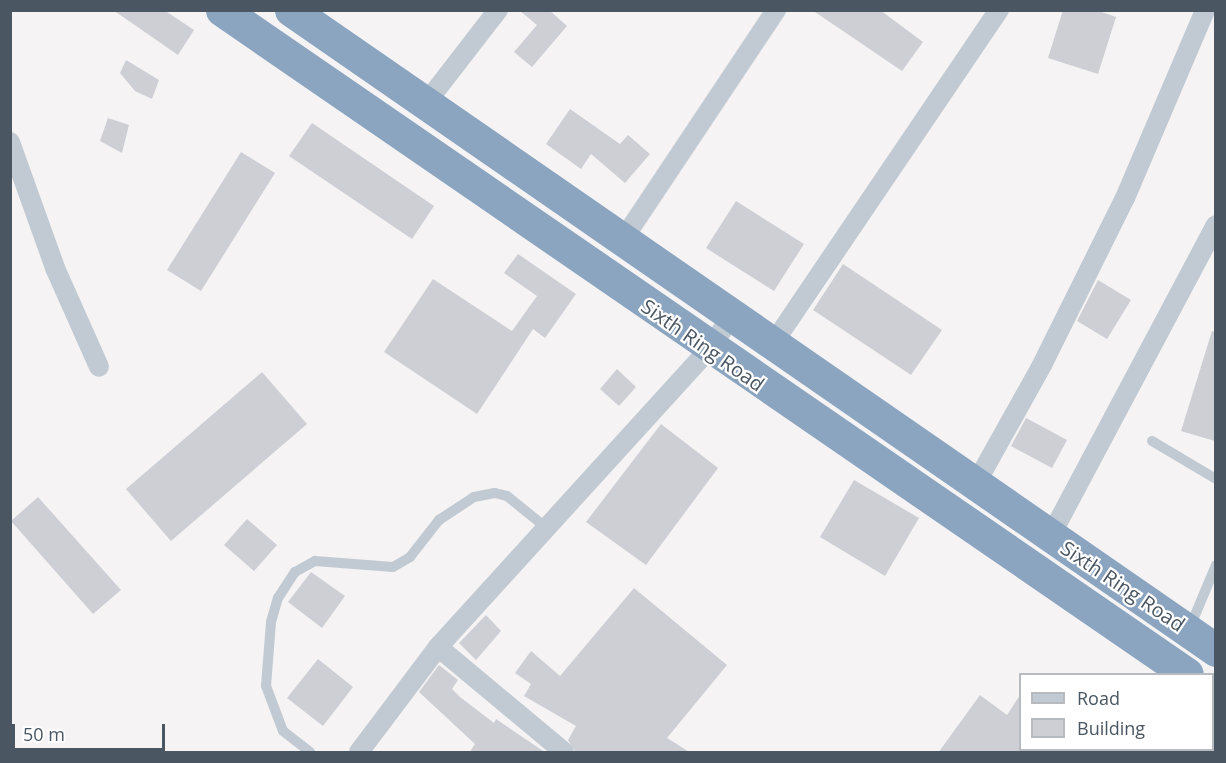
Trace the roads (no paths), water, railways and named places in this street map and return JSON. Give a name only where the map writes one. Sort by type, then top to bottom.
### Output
[{"type":"highway","name":"Sixth Ring Road","points":[[222,10],[709,349],[1184,673]]},
{"type":"highway","name":"Sixth Ring Road","points":[[291,10],[975,486],[1208,641]]},
{"type":"street","points":[[426,103],[498,10]]},
{"type":"street","points":[[622,241],[776,10]]},
{"type":"street","points":[[772,345],[999,10]]},
{"type":"street","points":[[975,486],[1042,365],[1125,198],[1205,10]]},
{"type":"street","points":[[10,142],[55,268],[99,367]]},
{"type":"street","points":[[1050,537],[1215,225]]},
{"type":"street","points":[[360,752],[438,646],[544,526],[709,349],[731,317]]},
{"type":"street","points":[[438,646],[564,753]]},
{"type":"lane","points":[[1152,441],[1215,478]]},
{"type":"lane","points":[[310,753],[283,731],[266,686],[271,622],[278,598],[296,572],[315,561],[393,567],[410,557],[439,520],[484,495],[507,496],[544,526]]},
{"type":"lane","points":[[1208,641],[1215,565]]}]
